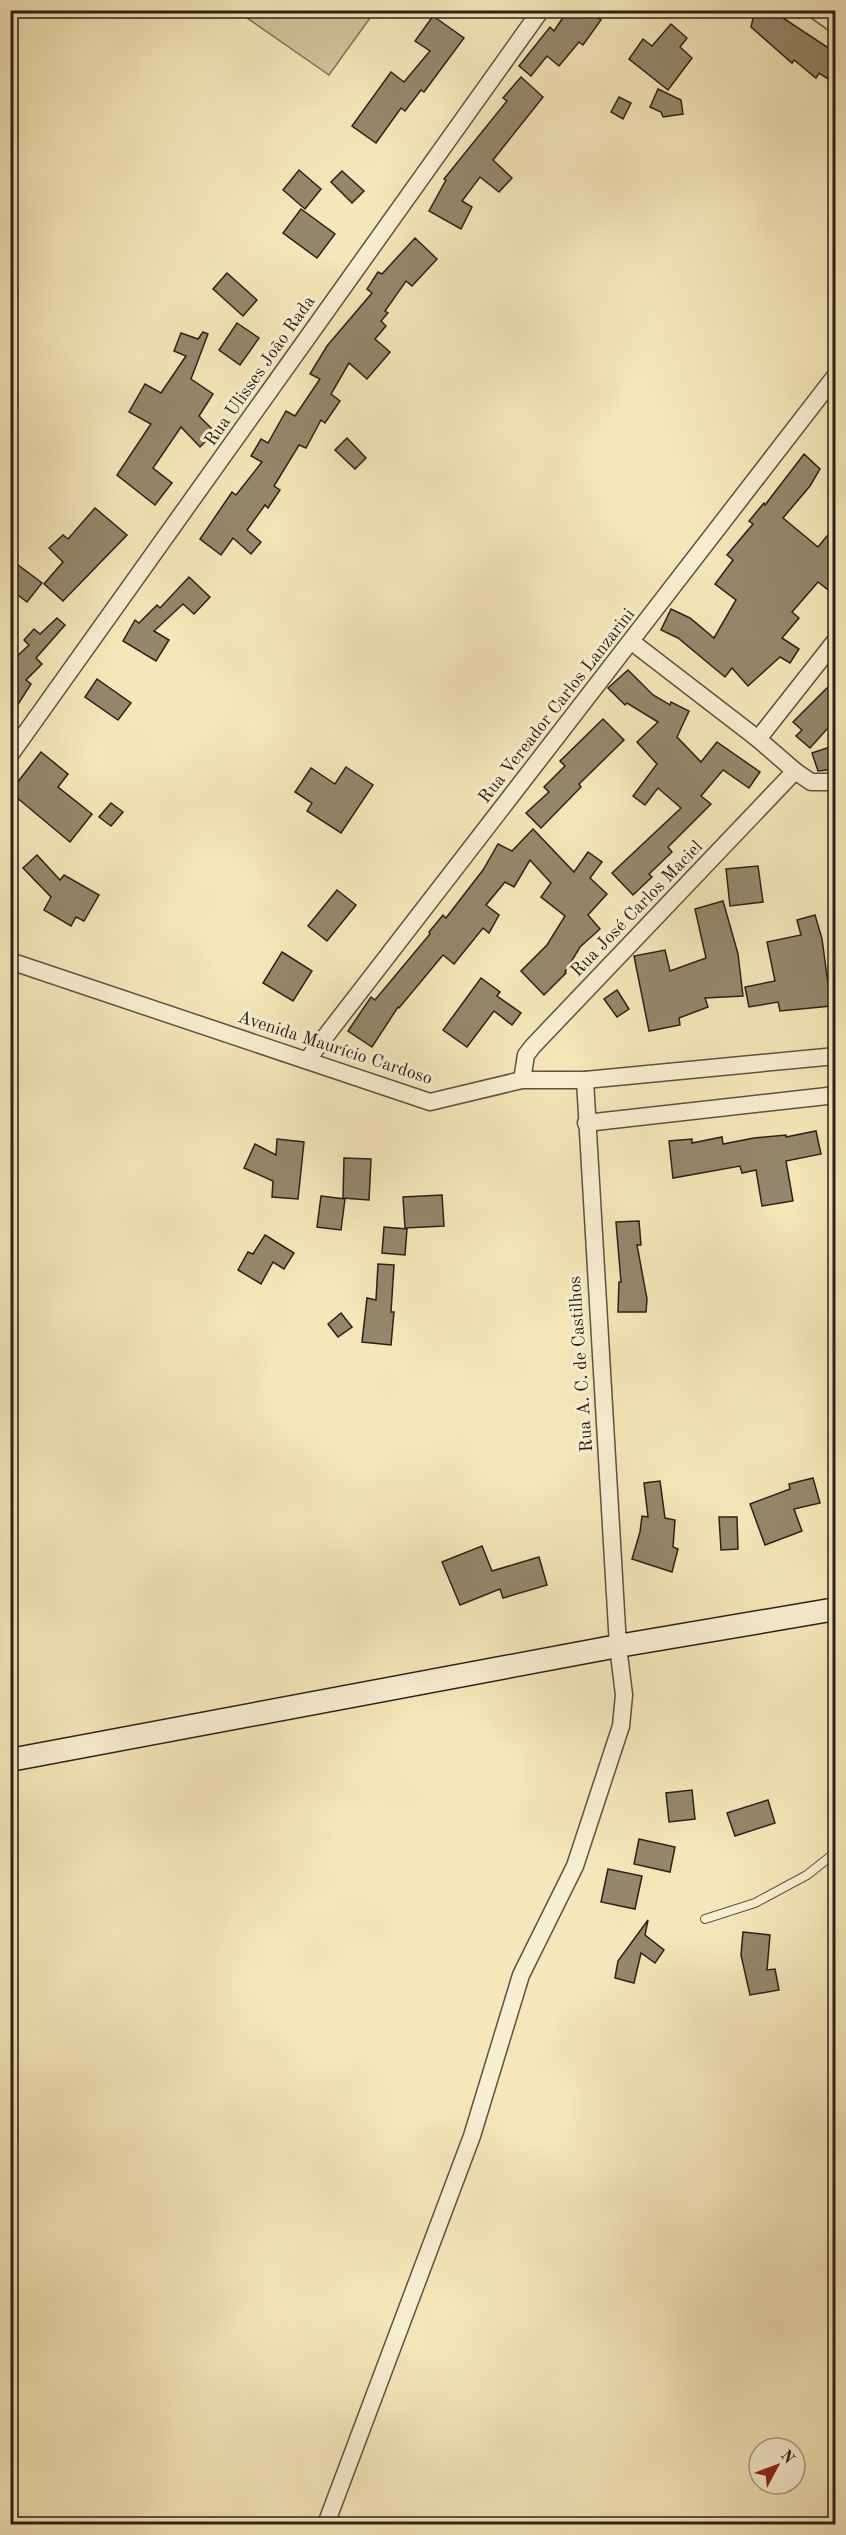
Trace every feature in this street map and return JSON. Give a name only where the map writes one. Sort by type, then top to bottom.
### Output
[{"type":"main road","points":[[10,1760],[618,1647],[836,1609]]},
{"type":"street","name":"Rua Ulisses João Rada","points":[[10,755],[541,10]]},
{"type":"street","points":[[816,10],[836,25]]},
{"type":"street","name":"Rua Vereador Carlos Lanzarini","points":[[308,1059],[836,375]]},
{"type":"street","points":[[758,739],[836,640]]},
{"type":"street","points":[[632,642],[758,739],[795,771],[812,782],[836,782]]},
{"type":"street","name":"Rua José Carlos Maciel","points":[[522,1080],[526,1055],[533,1046],[795,771]]},
{"type":"street","name":"Avenida Maurício Cardoso","points":[[10,961],[308,1059],[430,1102],[522,1080],[585,1080],[836,1056]]},
{"type":"street","name":"Rua A. C. de Castilhos","points":[[326,2524],[472,2136],[521,1975],[574,1866],[621,1726],[624,1695],[618,1647],[585,1080]]},
{"type":"street","points":[[586,1123],[836,1095]]},
{"type":"lane","points":[[705,1919],[755,1903],[807,1875],[836,1852]]},
{"type":"shaded area","points":[[237,11],[375,11],[329,75]]},
{"type":"building","points":[[568,10],[587,10],[601,20],[583,45],[579,42],[559,66],[547,56],[531,76],[519,66],[550,27],[554,31]]},
{"type":"building","points":[[755,10],[789,10],[783,18],[836,53],[836,84],[819,73],[816,78],[794,60],[792,63],[751,27]]},
{"type":"building","points":[[433,16],[464,38],[424,92],[421,90],[405,111],[401,108],[376,143],[352,126],[391,72],[404,82],[430,51],[415,41]]},
{"type":"building","points":[[671,24],[687,38],[680,47],[692,58],[668,90],[629,59],[643,39],[652,46]]},
{"type":"building","points":[[521,77],[543,97],[493,160],[512,178],[499,192],[480,177],[462,201],[472,207],[461,229],[429,211],[446,180],[444,179],[507,101],[503,98]]},
{"type":"building","points":[[658,89],[681,100],[683,114],[663,117],[661,112],[650,107]]},
{"type":"building","points":[[619,97],[631,103],[623,119],[611,112]]},
{"type":"building","points":[[299,170],[321,189],[305,209],[283,190]]},
{"type":"building","points":[[342,171],[364,191],[352,203],[331,182]]},
{"type":"building","points":[[301,209],[335,234],[317,258],[283,233]]},
{"type":"building","points":[[415,238],[437,259],[412,286],[406,281],[385,311],[388,313],[381,321],[386,326],[375,339],[390,352],[367,379],[349,363],[331,394],[340,401],[325,423],[321,420],[306,448],[299,445],[274,486],[280,490],[268,508],[265,505],[247,530],[261,542],[251,554],[233,538],[221,555],[200,539],[232,492],[236,495],[262,462],[251,456],[261,439],[268,443],[286,411],[295,416],[320,379],[310,374],[327,346],[372,293],[367,289],[378,272],[382,274]]},
{"type":"building","points":[[227,273],[257,300],[243,316],[213,289]]},
{"type":"building","points":[[237,323],[259,338],[240,365],[219,350]]},
{"type":"building","points":[[203,332],[208,334],[191,379],[213,394],[199,416],[215,432],[200,447],[181,427],[153,468],[172,483],[155,505],[117,475],[151,424],[129,412],[145,384],[161,393],[186,356],[174,351],[181,333],[198,339]]},
{"type":"building","points":[[347,438],[366,458],[355,469],[335,450]]},
{"type":"building","points":[[804,454],[820,469],[810,486],[783,518],[818,547],[836,525],[836,596],[818,582],[792,612],[799,618],[782,638],[799,649],[790,663],[780,657],[748,686],[732,668],[725,677],[678,638],[661,630],[671,609],[690,618],[714,638],[736,600],[715,584],[733,560],[727,555],[753,524],[749,521],[764,503],[765,505]]},
{"type":"building","points":[[95,508],[127,535],[63,601],[44,584],[63,562],[49,548],[63,535],[68,539]]},
{"type":"building","points":[[10,559],[42,583],[27,602],[10,589]]},
{"type":"building","points":[[189,577],[210,597],[194,614],[183,604],[154,631],[169,640],[156,661],[123,641],[135,620],[139,623],[157,605],[160,608]]},
{"type":"building","points":[[57,618],[65,625],[36,658],[42,664],[26,680],[31,684],[10,717],[10,663],[29,645],[24,640],[34,629],[40,634]]},
{"type":"building","points":[[628,670],[653,695],[670,705],[671,702],[689,711],[677,737],[701,762],[717,742],[760,772],[749,788],[723,770],[701,796],[711,804],[668,847],[672,852],[649,874],[652,877],[633,895],[612,873],[681,808],[658,788],[645,805],[633,796],[657,764],[637,742],[658,722],[627,703],[625,705],[608,688]]},
{"type":"building","points":[[97,679],[131,703],[118,720],[85,697]]},
{"type":"building","points":[[836,679],[836,719],[810,748],[796,736],[802,730],[793,722]]},
{"type":"building","points":[[603,719],[624,740],[579,784],[581,787],[541,828],[526,813],[549,792],[544,787],[565,766],[560,761]]},
{"type":"building","points":[[836,745],[836,769],[818,771],[812,753]]},
{"type":"building","points":[[41,752],[68,774],[58,787],[92,814],[70,842],[10,792]]},
{"type":"building","points":[[346,767],[373,785],[341,833],[307,811],[312,803],[295,792],[311,768],[335,784]]},
{"type":"building","points":[[111,803],[123,812],[111,826],[99,817]]},
{"type":"building","points":[[533,829],[574,872],[588,852],[602,862],[590,878],[607,894],[588,915],[600,929],[580,947],[566,973],[544,995],[521,971],[547,945],[565,916],[541,897],[551,883],[530,860],[514,887],[505,882],[486,905],[499,915],[489,933],[483,928],[454,964],[443,955],[398,1007],[372,1047],[348,1031],[371,997],[375,1000],[443,915],[446,918],[483,870],[498,844],[512,851]]},
{"type":"building","points":[[37,855],[60,880],[64,875],[99,895],[84,921],[76,917],[71,926],[44,910],[51,897],[23,868]]},
{"type":"building","points":[[758,866],[763,902],[730,906],[726,869]]},
{"type":"building","points":[[337,890],[356,905],[327,941],[308,926]]},
{"type":"building","points":[[723,901],[738,954],[743,996],[705,998],[708,1007],[679,1018],[680,1025],[649,1031],[634,956],[665,950],[670,971],[706,958],[695,909]]},
{"type":"building","points":[[815,915],[822,939],[831,1006],[780,1011],[778,1002],[749,1007],[745,987],[775,981],[767,942],[801,935],[797,920]]},
{"type":"building","points":[[282,952],[312,971],[293,1001],[263,983]]},
{"type":"building","points":[[481,978],[500,992],[497,996],[521,1013],[512,1025],[494,1011],[467,1047],[443,1030]]},
{"type":"building","points":[[617,990],[629,1009],[617,1017],[604,999]]},
{"type":"building","points":[[816,1131],[821,1154],[786,1161],[793,1201],[762,1206],[756,1170],[742,1173],[740,1166],[673,1178],[669,1141],[692,1139],[692,1143],[722,1137],[723,1144]]},
{"type":"building","points":[[277,1139],[304,1142],[298,1199],[272,1197],[273,1181],[244,1168],[255,1144],[276,1155]]},
{"type":"building","points":[[344,1158],[371,1159],[369,1200],[343,1198]]},
{"type":"building","points":[[442,1195],[444,1226],[405,1228],[403,1197]]},
{"type":"building","points":[[321,1196],[345,1199],[341,1230],[317,1227]]},
{"type":"building","points":[[639,1221],[641,1245],[637,1245],[647,1299],[646,1312],[618,1312],[619,1282],[621,1282],[616,1222]]},
{"type":"building","points":[[384,1227],[407,1229],[405,1255],[382,1253]]},
{"type":"building","points":[[265,1235],[294,1253],[284,1269],[273,1262],[261,1284],[238,1270],[248,1252],[253,1254]]},
{"type":"building","points":[[378,1264],[394,1265],[391,1345],[362,1342],[367,1298],[376,1300]]},
{"type":"building","points":[[341,1313],[352,1327],[338,1337],[328,1324]]},
{"type":"building","points":[[813,1478],[820,1503],[794,1509],[802,1531],[765,1545],[750,1504],[790,1489],[789,1484]]},
{"type":"building","points":[[660,1481],[665,1518],[675,1520],[673,1547],[678,1549],[672,1572],[632,1559],[642,1516],[648,1517],[644,1483]]},
{"type":"building","points":[[719,1517],[737,1517],[738,1549],[721,1550]]},
{"type":"building","points":[[482,1546],[492,1571],[539,1557],[547,1585],[503,1598],[500,1589],[460,1605],[442,1562]]},
{"type":"building","points":[[692,1790],[695,1819],[669,1822],[666,1793]]},
{"type":"building","points":[[768,1800],[775,1823],[735,1836],[727,1813]]},
{"type":"building","points":[[639,1839],[675,1847],[670,1872],[634,1864]]},
{"type":"building","points":[[608,1869],[642,1876],[635,1909],[601,1902]]},
{"type":"building","points":[[648,1920],[645,1935],[664,1950],[655,1963],[641,1953],[634,1983],[615,1978],[618,1961]]},
{"type":"building","points":[[743,1932],[770,1935],[767,1970],[775,1969],[779,1990],[750,1995],[741,1955]]}]
